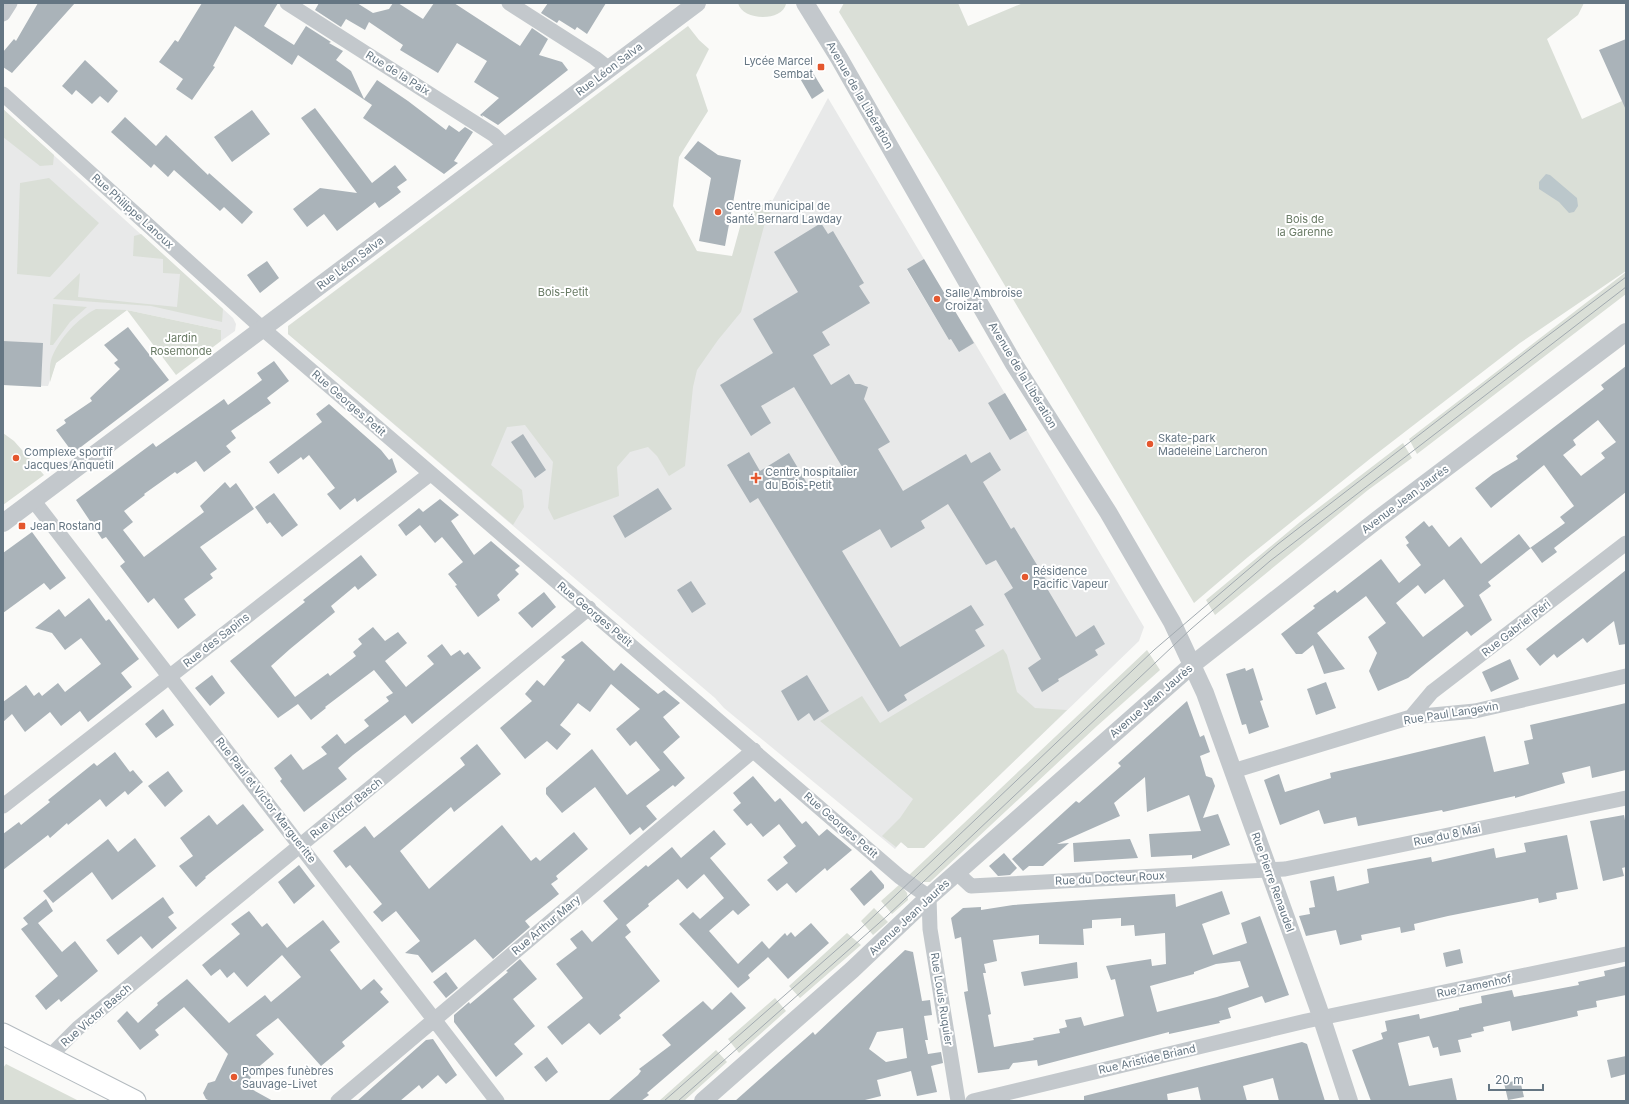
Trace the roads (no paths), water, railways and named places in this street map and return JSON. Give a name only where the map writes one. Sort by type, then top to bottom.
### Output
[{"type":"main road","points":[[3,1034],[135,1101]]},
{"type":"street","points":[[3,14],[10,3]]},
{"type":"street","name":"Rue de la Paix","points":[[287,3],[494,135],[506,147]]},
{"type":"street","points":[[509,3],[595,58],[609,69]]},
{"type":"street","name":"Rue Léon Salva","points":[[3,523],[697,3]]},
{"type":"street","name":"Avenue de la Libération","points":[[805,3],[835,52],[1014,364],[1108,512],[1172,622],[1192,665]]},
{"type":"street","name":"Rue Philippe Lanoux","points":[[3,94],[263,329]]},
{"type":"street","name":"Rue Georges Petit","points":[[263,329],[900,877],[929,897]]},
{"type":"street","name":"Avenue Jean Jaurès","points":[[702,1101],[852,970],[929,897],[1192,665],[1377,520],[1626,332]]},
{"type":"street","name":"Rue des Sapins","points":[[3,806],[430,474]]},
{"type":"street","name":"Rue Paul et Victor Margueritte","points":[[33,500],[301,845],[497,1101]]},
{"type":"street","name":"Rue Gabriel Péri","points":[[1411,717],[1432,692],[1626,543]]},
{"type":"street","name":"Rue Victor Basch","points":[[49,1057],[78,1028],[589,608]]},
{"type":"street","name":"Rue Pierre Renaudel","points":[[1192,665],[1205,693],[1322,1019],[1348,1101]]},
{"type":"street","name":"Rue Paul Langevin","points":[[1233,771],[1411,717],[1475,711],[1626,676]]},
{"type":"street","name":"Rue Arthur Mary","points":[[338,1101],[434,1018],[754,750]]},
{"type":"street","name":"Rue du 8 Mai","points":[[1268,870],[1285,868],[1626,798]]},
{"type":"street","name":"Rue du Docteur Roux","points":[[957,873],[971,886],[1268,870]]},
{"type":"street","name":"Rue Louis Ruquier","points":[[929,897],[930,929],[958,1101]]},
{"type":"street","name":"Rue Zamenhof","points":[[1322,1019],[1626,954]]},
{"type":"street","name":"Rue Aristide Briand","points":[[973,1101],[1322,1019]]},
{"type":"tram line","points":[[664,1101],[858,931],[1154,650],[1278,544],[1538,343],[1626,277]]},
{"type":"tram line","points":[[678,1101],[887,916],[1191,629],[1270,561],[1626,287]]},
{"type":"place","name":"Lycée Marcel Sembat","points":[[821,67]]},
{"type":"place","name":"Centre municipal de santé Bernard Lawday","points":[[718,212]]},
{"type":"place","name":"Salle Ambroise Croizat","points":[[937,299]]},
{"type":"place","name":"Skate-park Madeleine Larcheron","points":[[1150,444]]},
{"type":"place","name":"Complexe sportif Jacques Anquetil","points":[[16,458]]},
{"type":"place","name":"Centre hospitalier du Bois-Petit","points":[[756,478]]},
{"type":"place","name":"Jean Rostand","points":[[22,526]]},
{"type":"place","name":"Résidence Pacific Vapeur","points":[[1025,577]]},
{"type":"place","name":"Pompes funèbres Sauvage-Livet","points":[[234,1077]]},
{"type":"park label","name":"Bois de la Garenne","points":[[1305,225]]},
{"type":"park label","name":"Bois-Petit","points":[[563,292]]},
{"type":"park label","name":"Jardin Rosemonde","points":[[181,344]]}]
